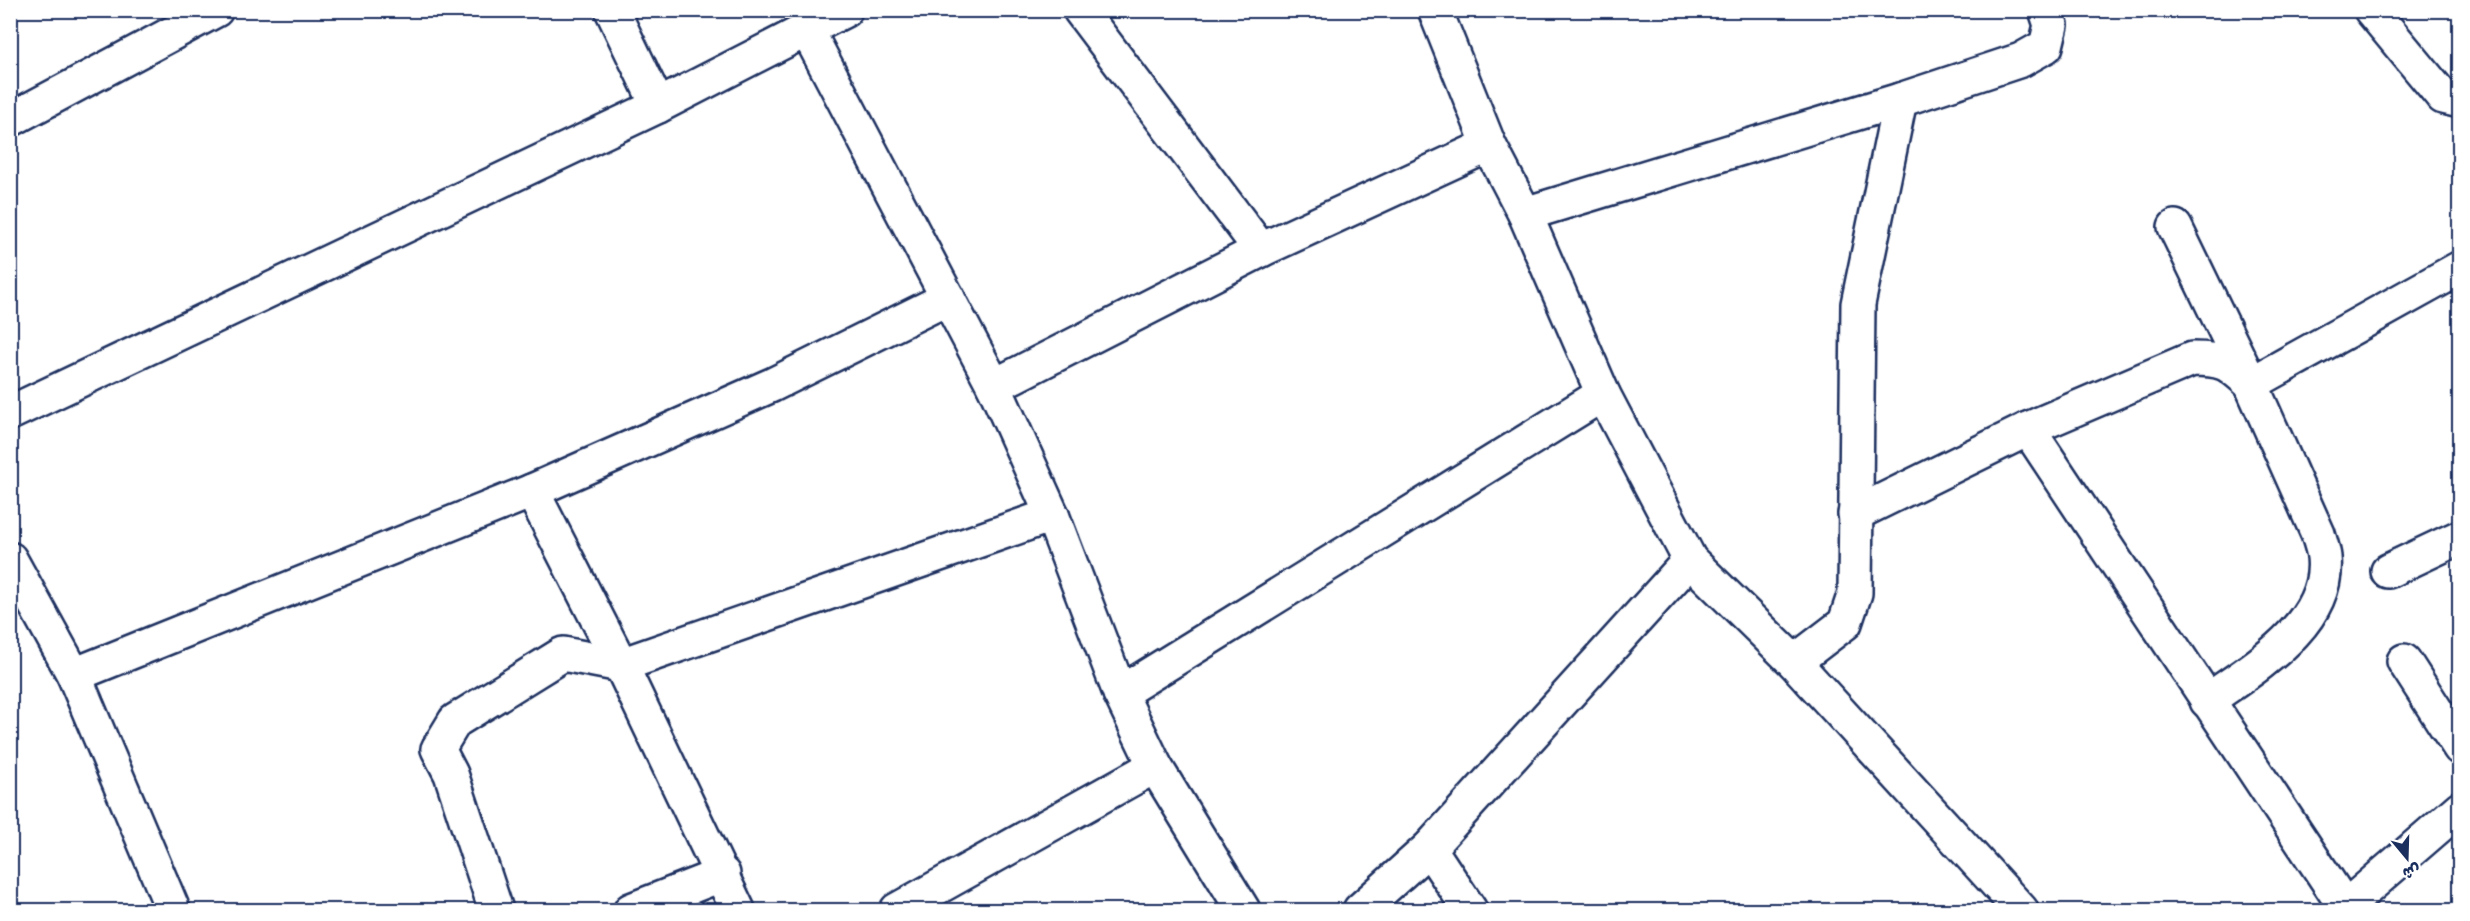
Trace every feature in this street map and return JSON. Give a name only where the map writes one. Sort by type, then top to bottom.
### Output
[{"type":"street","points":[[10,120],[216,10]]},
{"type":"street","points":[[612,10],[658,106]]},
{"type":"street","points":[[10,413],[658,106],[845,10]]},
{"type":"street","points":[[1080,10],[1261,250]]},
{"type":"street","points":[[1435,10],[1489,145],[1525,214],[1603,394],[1690,560],[1794,662],[2021,910]]},
{"type":"street","points":[[1525,214],[1900,100],[2021,60],[2046,46],[2051,25],[2046,10]]},
{"type":"street","points":[[2370,10],[2443,97],[2460,101]]},
{"type":"street","points":[[807,30],[994,386],[1052,515],[1120,693],[1155,766],[1243,910]]},
{"type":"street","points":[[1794,662],[1845,623],[1855,593],[1858,304],[1900,100]]},
{"type":"street","points":[[994,386],[1261,250],[1489,145]]},
{"type":"street","points":[[2175,227],[2251,384],[2318,534],[2324,557],[2321,585],[2307,619],[2273,654],[2207,701]]},
{"type":"street","points":[[2251,384],[2460,268]]},
{"type":"street","points":[[74,675],[532,491],[772,385],[948,298]]},
{"type":"street","points":[[1855,513],[2028,429],[2192,359],[2217,359],[2234,368],[2251,384]]},
{"type":"street","points":[[1120,693],[1603,394]]},
{"type":"street","points":[[2028,429],[2344,909],[2460,808]]},
{"type":"street","points":[[532,491],[621,665],[723,874],[738,910]]},
{"type":"street","points":[[496,910],[451,774],[438,748],[455,721],[563,654],[621,665],[1052,515]]},
{"type":"street","points":[[2388,571],[2460,537]]},
{"type":"street","points":[[10,559],[74,675],[172,910]]},
{"type":"street","points":[[1360,910],[1429,848],[1690,560]]},
{"type":"street","points":[[2404,661],[2460,748]]},
{"type":"street","points":[[897,910],[1155,766]]},
{"type":"street","points":[[1429,848],[1470,910]]},
{"type":"street","points":[[632,910],[723,874]]}]
